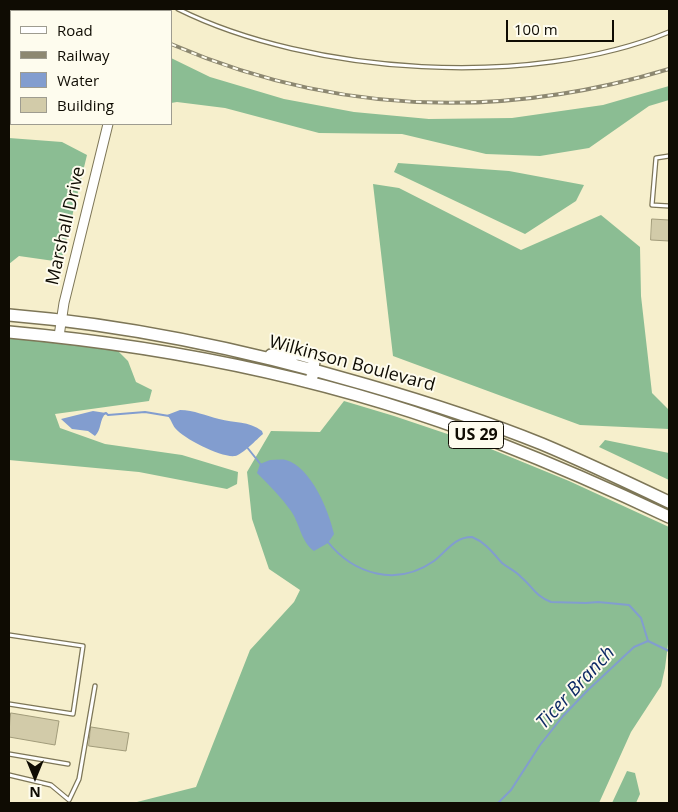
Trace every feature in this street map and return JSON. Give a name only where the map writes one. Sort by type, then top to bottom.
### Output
[{"type":"main road","name":"Wilkinson Boulevard","points":[[9,315],[192,341],[254,355],[298,354],[308,356],[314,361],[313,369],[440,406],[572,457],[669,502]]},
{"type":"main road","name":"Wilkinson Boulevard","points":[[9,332],[59,336],[181,355],[311,383],[404,410],[495,441],[593,482],[669,517]]},
{"type":"main road","points":[[311,383],[313,369]]},
{"type":"street","name":"Marshall Drive","points":[[59,336],[60,321],[108,125]]},
{"type":"lane","points":[[178,9],[192,16],[286,47],[337,58],[433,68],[487,68],[540,64],[619,49],[669,32]]},
{"type":"lane","points":[[669,156],[656,158],[652,205],[669,206]]},
{"type":"lane","points":[[9,635],[83,646],[73,714],[9,704]]},
{"type":"lane","points":[[9,775],[51,785],[69,800],[79,779],[95,686]]},
{"type":"lane","points":[[9,754],[68,764]]},
{"type":"green space","points":[[9,9],[75,10],[10,10],[10,52]]},
{"type":"green space","points":[[172,58],[210,77],[284,99],[354,112],[429,119],[512,118],[603,105],[669,86],[669,100],[649,106],[589,148],[540,156],[486,154],[402,134],[319,133],[225,108],[172,103]]},
{"type":"green space","points":[[9,64],[10,125],[9,125]]},
{"type":"green space","points":[[9,138],[62,142],[87,155],[61,262],[19,256],[9,264]]},
{"type":"green space","points":[[398,163],[509,171],[584,185],[576,201],[525,234],[394,172]]},
{"type":"green space","points":[[373,184],[399,188],[521,250],[601,215],[640,247],[641,296],[652,393],[669,410],[669,429],[580,425],[393,356]]},
{"type":"green space","points":[[9,338],[117,350],[128,361],[136,382],[152,390],[149,401],[55,414],[60,428],[105,444],[182,455],[238,472],[237,484],[227,489],[139,472],[9,460]]},
{"type":"green space","points":[[344,401],[486,447],[569,481],[669,527],[669,636],[661,686],[631,732],[599,803],[133,803],[196,787],[250,650],[294,602],[300,590],[269,569],[252,519],[247,472],[271,431],[320,432]]},
{"type":"green space","points":[[605,440],[669,453],[669,480],[599,447]]},
{"type":"green space","points":[[627,771],[635,773],[640,794],[636,803],[612,803]]},
{"type":"water","points":[[180,410],[247,424],[262,431],[263,434],[238,455],[229,456],[221,454],[195,442],[175,428],[167,415]]},
{"type":"water","points":[[93,411],[106,413],[95,436],[88,431],[72,429],[61,419]]},
{"type":"water","points":[[270,460],[286,460],[295,464],[311,480],[318,491],[332,525],[334,534],[328,543],[314,551],[303,538],[291,511],[257,473],[260,464]]},
{"type":"building","points":[[652,219],[669,220],[669,241],[651,240]]},
{"type":"building","points":[[11,713],[59,721],[55,745],[9,737]]},
{"type":"building","points":[[91,727],[129,733],[126,751],[89,746]]},
{"type":"waterway","points":[[104,414],[145,412],[169,416]]},
{"type":"waterway","points":[[246,446],[262,466]]},
{"type":"waterway","points":[[327,541],[338,553],[363,569],[377,574],[391,575],[405,574],[420,569],[434,561],[455,542],[472,537],[485,545],[502,563],[519,575],[546,600],[551,602],[598,602],[629,605],[641,618],[648,641]]},
{"type":"waterway","name":"Ticer Branch","points":[[498,803],[511,790],[540,745],[563,716],[634,647],[648,641],[669,651]]},
{"type":"railway","points":[[172,44],[232,67],[294,85],[355,96],[418,102],[480,102],[543,96],[606,85],[669,69]]}]
